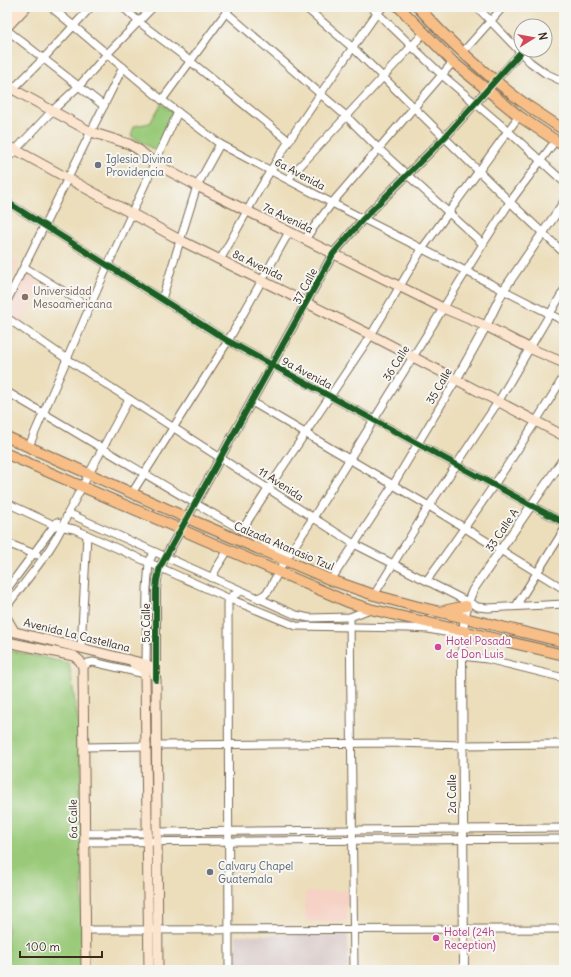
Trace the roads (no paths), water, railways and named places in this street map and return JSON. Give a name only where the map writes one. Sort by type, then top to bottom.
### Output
[{"type":"main road","points":[[7,18],[18,7]]},
{"type":"main road","points":[[7,28],[26,7]]},
{"type":"main road","points":[[399,7],[453,62],[519,116],[560,143]]},
{"type":"main road","points":[[418,7],[432,24],[496,80],[528,106],[563,127]]},
{"type":"main road","name":"7a Avenida","points":[[9,90],[91,132],[129,144],[139,150],[154,163],[197,186],[443,308],[486,326],[564,364]]},
{"type":"main road","name":"8a Avenida","points":[[7,145],[68,180],[180,240],[371,335],[564,436]]},
{"type":"main road","name":"Calzada Atanasio Tzul","points":[[7,437],[187,518],[288,557],[331,580],[374,595],[564,642]]},
{"type":"main road","points":[[7,454],[348,602],[463,634],[564,655]]},
{"type":"main road","points":[[438,612],[467,604]]},
{"type":"main road","points":[[7,619],[10,630]]},
{"type":"main road","name":"Avenida La Castellana","points":[[10,630],[123,659],[143,669]]},
{"type":"main road","name":"Avenida La Castellana","points":[[7,642],[74,656],[80,661],[83,667]]},
{"type":"main road","name":"6a Calle","points":[[83,667],[86,970]]},
{"type":"main road","points":[[143,669],[152,669],[156,680]]},
{"type":"main road","name":"5a Calle","points":[[143,669],[153,837]]},
{"type":"main road","name":"5a Calle","points":[[149,970],[153,929],[153,837],[157,745],[156,680]]},
{"type":"main road","name":"5a Calle","points":[[153,929],[158,970]]},
{"type":"street","name":"6a Avenida","points":[[51,7],[162,100],[220,144],[465,272],[564,321]]},
{"type":"street","points":[[9,90],[43,59],[91,7]]},
{"type":"street","points":[[123,7],[139,22],[289,141]]},
{"type":"street","points":[[7,159],[52,111],[79,86],[107,54],[153,7]]},
{"type":"street","points":[[305,7],[353,48],[510,202],[564,252]]},
{"type":"street","points":[[371,7],[411,46],[564,182]]},
{"type":"street","points":[[220,260],[270,170],[321,93],[377,13],[383,7]]},
{"type":"street","points":[[477,7],[513,46]]},
{"type":"street","points":[[463,52],[503,7]]},
{"type":"street","points":[[162,100],[228,10],[321,93],[379,149],[483,244]]},
{"type":"street","points":[[7,28],[43,59],[104,106]]},
{"type":"street","points":[[288,179],[424,33]]},
{"type":"street","name":"37 Calle","points":[[160,567],[333,254],[363,219],[445,137],[516,58]]},
{"type":"street","points":[[526,58],[545,73],[564,82]]},
{"type":"street","points":[[305,239],[332,203],[453,62]]},
{"type":"street","points":[[7,301],[123,67]]},
{"type":"street","points":[[29,446],[89,307],[178,112]]},
{"type":"street","points":[[242,530],[371,335],[422,249],[519,116]]},
{"type":"street","name":"36 Calle","points":[[258,598],[269,590],[278,572],[314,518],[465,272],[510,202],[541,161],[560,143]]},
{"type":"street","points":[[162,299],[197,186],[220,144]]},
{"type":"street","name":"9a Avenida","points":[[7,202],[228,341],[456,466],[564,523]]},
{"type":"street","name":"35 Calle","points":[[331,580],[418,444],[486,326],[503,291],[564,202]]},
{"type":"street","points":[[132,493],[228,341],[289,232]]},
{"type":"street","points":[[24,267],[89,307]]},
{"type":"street","points":[[374,595],[429,506],[498,402],[564,290]]},
{"type":"street","name":"11 Avenida","points":[[7,318],[67,359],[354,544],[427,580],[467,604],[488,608],[564,604]]},
{"type":"street","points":[[427,580],[494,486],[537,421],[564,376]]},
{"type":"street","points":[[7,392],[195,504],[288,557]]},
{"type":"street","points":[[7,606],[43,557],[63,526],[82,486],[129,399]]},
{"type":"street","points":[[252,402],[429,506],[564,590]]},
{"type":"street","name":"33 Calle A","points":[[465,617],[467,604],[473,590],[564,458]]},
{"type":"street","points":[[7,503],[54,525],[63,526],[104,542],[230,599],[296,626],[428,629],[463,634]]},
{"type":"street","points":[[8,586],[34,554],[54,525],[68,513]]},
{"type":"street","points":[[68,513],[212,578],[302,616],[350,617],[370,609]]},
{"type":"street","points":[[516,606],[564,530]]},
{"type":"street","points":[[104,542],[109,531]]},
{"type":"street","points":[[81,648],[87,535]]},
{"type":"street","points":[[7,543],[43,557]]},
{"type":"street","name":"5a Calle","points":[[143,669],[149,562],[154,552]]},
{"type":"street","points":[[212,578],[225,555]]},
{"type":"street","name":"5a Calle","points":[[156,680],[156,590],[160,567]]},
{"type":"street","points":[[229,970],[227,745],[228,603],[237,592],[242,591]]},
{"type":"street","points":[[350,617],[354,970]]},
{"type":"street","name":"2a Calle","points":[[464,970],[462,656],[465,617]]},
{"type":"street","points":[[462,656],[487,659],[564,678]]},
{"type":"street","name":"Avenida La Castellana","points":[[83,667],[88,663],[93,662],[143,669]]},
{"type":"street","points":[[157,745],[564,744]]},
{"type":"street","points":[[84,747],[147,746]]},
{"type":"street","points":[[85,838],[153,837],[228,832],[564,828]]},
{"type":"street","points":[[153,837],[228,842],[564,839]]},
{"type":"street","points":[[86,930],[564,929]]},
{"type":"place","name":"Iglesia Divina Providencia","points":[[98,165]]},
{"type":"place","name":"Universidad Mesoamericana","points":[[25,297]]},
{"type":"place","name":"Hotel Posada de Don Luis","points":[[438,647]]},
{"type":"place","name":"Calvary Chapel Guatemala","points":[[210,872]]},
{"type":"place","name":"Hotel (24h Reception)","points":[[436,938]]}]
